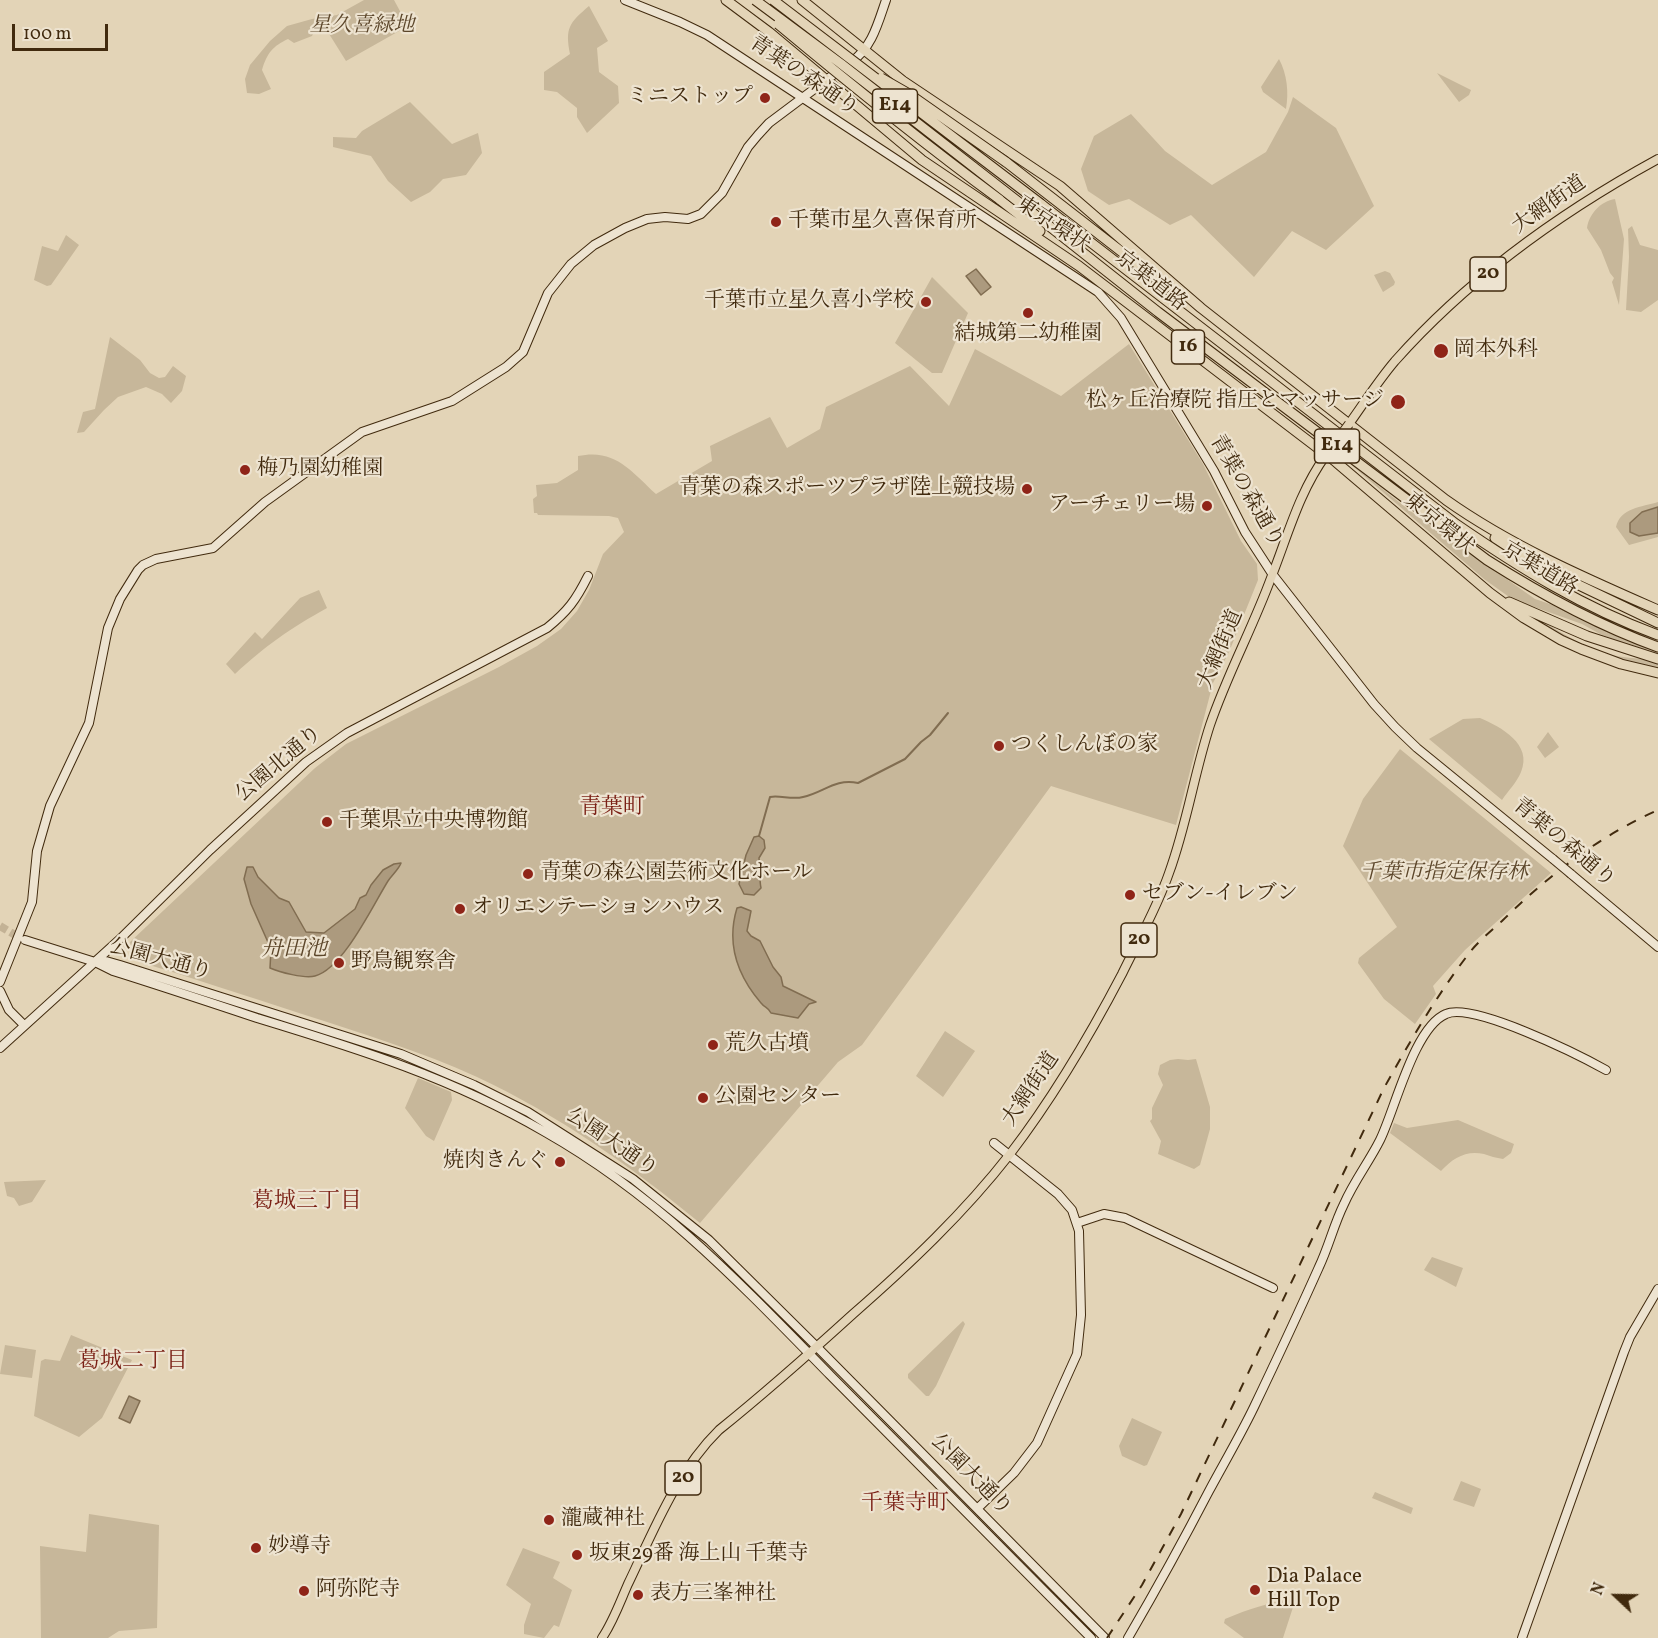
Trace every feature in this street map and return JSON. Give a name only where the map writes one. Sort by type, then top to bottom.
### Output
[{"type":"highway","name":"東京環状","points":[[726,0],[826,79],[921,160],[1079,266],[1326,455],[1490,593],[1524,618],[1561,640],[1621,664],[1658,673]]},
{"type":"highway","points":[[750,0],[874,105],[1075,258],[1079,266]]},
{"type":"highway","name":"京葉道路","points":[[755,0],[840,63],[1158,312],[1452,536],[1545,596],[1586,618],[1658,647]]},
{"type":"highway","name":"京葉道路","points":[[773,0],[1456,524],[1570,596],[1616,619],[1658,635]]},
{"type":"highway","name":"東京環状","points":[[802,0],[864,51],[936,104],[1060,186],[1201,308],[1240,335],[1348,424],[1473,519],[1511,541],[1658,610]]},
{"type":"highway","points":[[846,57],[909,94],[1006,162],[1189,304],[1201,308]]},
{"type":"highway","points":[[1473,519],[1485,531],[1529,561],[1658,623]]},
{"type":"highway","points":[[1490,593],[1587,636],[1658,659]]},
{"type":"main road","name":"大網街道","points":[[1348,424],[1395,361],[1456,300],[1499,264],[1591,196],[1658,159]]},
{"type":"main road","name":"20","points":[[1326,455],[1348,424]]},
{"type":"main road","name":"大網街道","points":[[602,1638],[658,1523],[678,1486],[703,1448],[719,1430],[817,1347],[945,1228],[1009,1156],[1046,1106],[1081,1050],[1154,909],[1168,875],[1189,812],[1198,767],[1211,723],[1273,575],[1298,504],[1312,474],[1326,455]]},
{"type":"street","name":"青葉の森通り","points":[[625,0],[680,21],[706,35],[1079,279],[1105,300],[1120,318],[1201,451],[1245,532],[1273,575],[1395,727],[1658,946]]},
{"type":"street","points":[[0,982],[33,902],[37,851],[50,806],[89,723],[112,615],[138,570],[156,559],[213,548],[265,502],[362,432],[452,400],[506,367],[523,352],[548,293],[571,264],[594,245],[647,219],[665,217],[688,219],[701,214],[722,193],[748,147],[769,123],[864,51],[873,36],[886,0]]},
{"type":"street","name":"公園北通り","points":[[0,1048],[95,962],[210,850],[306,762],[347,733],[547,628],[563,616],[576,601],[588,576]]},
{"type":"street","points":[[24,940],[95,962]]},
{"type":"street","name":"公園大通り","points":[[95,962],[106,961],[120,965],[401,1054],[471,1083],[538,1118],[595,1153],[647,1189],[709,1240],[1105,1638]]},
{"type":"street","name":"公園大通り","points":[[95,962],[113,971],[378,1055],[461,1089],[547,1133],[635,1191],[703,1247],[1091,1638]]},
{"type":"street","points":[[0,991],[9,1010],[24,1025]]},
{"type":"street","points":[[1128,1638],[1169,1568],[1253,1410],[1319,1267],[1344,1203],[1388,1124],[1413,1054],[1435,1021],[1448,1013],[1456,1012],[1476,1016],[1541,1037],[1606,1070]]},
{"type":"street","points":[[454,1077],[461,1089],[471,1083]]},
{"type":"street","points":[[978,1508],[1014,1473],[1037,1443],[1077,1354],[1081,1316],[1077,1223],[1068,1204],[993,1143]]},
{"type":"street","points":[[1077,1223],[1104,1214],[1125,1218],[1273,1288]]},
{"type":"street","points":[[1522,1638],[1627,1344],[1658,1289]]},
{"type":"green space","name":"星久喜緑地","points":[[364,0],[394,0],[408,26],[346,61],[326,29],[315,30],[312,36],[294,43],[288,39],[271,51],[264,64],[262,70],[271,89],[259,94],[247,93],[245,79],[250,65],[270,41],[287,26],[337,15]]},
{"type":"green space","points":[[589,6],[608,41],[597,48],[599,72],[618,86],[619,103],[587,133],[577,117],[577,108],[557,92],[544,90],[544,72],[570,54],[568,38],[570,27]]},
{"type":"green space","points":[[1279,59],[1287,83],[1286,109],[1263,92],[1261,87]]},
{"type":"green space","points":[[1437,73],[1471,90],[1469,95],[1459,102]]},
{"type":"green space","points":[[1293,97],[1336,128],[1374,206],[1326,250],[1292,231],[1254,277],[1191,215],[1170,225],[1129,199],[1109,205],[1088,191],[1081,169],[1094,136],[1131,114],[1165,151],[1212,185],[1266,152],[1288,112]]},
{"type":"green space","points":[[410,102],[452,144],[478,133],[482,153],[466,175],[443,179],[430,192],[411,202],[388,181],[371,156],[333,147],[333,137],[356,138],[362,131]]},
{"type":"green space","points":[[1615,199],[1624,239],[1619,305],[1612,282],[1614,278],[1601,250],[1587,228],[1596,209],[1605,202]]},
{"type":"green space","points":[[1632,226],[1640,245],[1658,250],[1658,300],[1641,312],[1626,310],[1628,229]]},
{"type":"green space","points":[[66,235],[79,245],[51,285],[47,286],[34,280],[42,246],[58,251]]},
{"type":"green space","points":[[1385,271],[1390,273],[1395,282],[1383,292],[1374,275]]},
{"type":"green space","points":[[932,277],[968,313],[942,373],[932,373],[895,343]]},
{"type":"green space","points":[[110,337],[140,360],[150,373],[159,378],[165,377],[173,366],[186,376],[182,391],[171,403],[162,394],[146,387],[118,397],[84,432],[77,433],[83,412],[95,409]]},
{"type":"green space","points":[[1129,344],[1203,464],[1241,541],[1257,564],[1258,580],[1229,652],[1213,683],[1176,825],[1051,786],[862,1045],[838,1062],[700,1223],[647,1181],[593,1143],[536,1108],[477,1077],[390,1043],[133,960],[130,942],[315,768],[346,744],[537,646],[561,629],[577,611],[589,590],[603,554],[624,532],[618,518],[609,516],[538,515],[534,513],[533,499],[537,496],[536,485],[557,483],[578,470],[578,456],[591,454],[612,458],[622,463],[656,494],[712,461],[710,446],[770,417],[787,448],[820,429],[826,407],[910,366],[949,406],[975,349],[1061,396]]},
{"type":"green space","points":[[1341,456],[1409,510],[1535,599],[1619,637],[1658,651],[1658,656],[1600,634],[1582,624],[1512,599],[1484,579]]},
{"type":"green space","points":[[1658,502],[1658,537],[1629,545],[1616,527],[1618,521],[1632,509]]},
{"type":"green space","points":[[319,590],[327,608],[279,638],[235,674],[226,664],[255,632],[262,639],[300,598]]},
{"type":"green space","points":[[1532,616],[1591,648],[1618,656],[1658,662],[1658,668],[1600,653],[1562,636]]},
{"type":"green space","name":"千葉市指定保存林","points":[[1480,718],[1497,726],[1513,738],[1523,753],[1524,762],[1521,772],[1502,800],[1429,739],[1463,719]]},
{"type":"green space","points":[[1548,732],[1559,747],[1545,758],[1537,747]]},
{"type":"green space","name":"千葉市指定保存林","points":[[1400,749],[1551,873],[1465,950],[1433,986],[1436,994],[1415,1024],[1384,999],[1358,963],[1359,958],[1397,927],[1343,846],[1363,799]]},
{"type":"green space","points":[[945,1031],[975,1051],[943,1097],[916,1076]]},
{"type":"green space","points":[[1178,1059],[1196,1059],[1210,1107],[1210,1129],[1200,1165],[1194,1169],[1158,1154],[1161,1141],[1150,1121],[1152,1108],[1163,1085],[1158,1074],[1160,1065]]},
{"type":"green space","points":[[418,1078],[451,1092],[452,1100],[434,1141],[426,1136],[405,1108]]},
{"type":"green space","points":[[1458,1120],[1514,1144],[1511,1153],[1503,1159],[1477,1153],[1466,1154],[1450,1162],[1441,1171],[1390,1133],[1394,1123],[1407,1128]]},
{"type":"green space","points":[[46,1180],[32,1202],[19,1206],[14,1198],[7,1196],[4,1182]]},
{"type":"green space","points":[[1432,1257],[1463,1268],[1456,1287],[1424,1270]]},
{"type":"green space","points":[[963,1321],[965,1324],[936,1386],[929,1396],[926,1396],[908,1378],[908,1374]]},
{"type":"green space","points":[[71,1335],[132,1360],[102,1418],[79,1437],[34,1416],[41,1361],[45,1359],[60,1361]]},
{"type":"green space","points":[[5,1345],[36,1350],[32,1378],[0,1374]]},
{"type":"green space","points":[[1132,1418],[1162,1432],[1147,1465],[1144,1466],[1122,1456],[1119,1446]]},
{"type":"green space","points":[[1461,1481],[1481,1489],[1474,1507],[1453,1500]]},
{"type":"green space","points":[[1375,1492],[1413,1508],[1411,1514],[1372,1498]]},
{"type":"green space","points":[[89,1514],[159,1525],[157,1628],[119,1631],[108,1638],[41,1638],[40,1546],[86,1552]]},
{"type":"green space","points":[[523,1548],[560,1562],[553,1578],[572,1590],[559,1627],[554,1625],[544,1638],[524,1634],[524,1625],[531,1604],[506,1585]]},
{"type":"green space","points":[[1296,1598],[1283,1638],[1244,1638],[1224,1623],[1225,1619],[1242,1612]]},
{"type":"water","points":[[976,269],[991,287],[981,295],[966,276]]},
{"type":"water","points":[[1658,507],[1658,533],[1639,536],[1630,532],[1630,523],[1642,512]]},
{"type":"water","points":[[759,836],[764,840],[765,848],[759,858],[761,888],[754,895],[744,894],[739,884],[746,855],[754,837]]},
{"type":"water","name":"舟田池","points":[[401,863],[356,935],[336,962],[326,971],[305,977],[270,968],[271,949],[251,904],[244,879],[247,867],[253,867],[258,877],[279,898],[289,902],[306,932],[324,933],[355,909],[360,898],[366,895],[383,870]]},
{"type":"water","points":[[741,907],[751,911],[747,931],[760,941],[773,967],[781,977],[783,986],[816,1002],[809,1004],[798,1018],[771,1013],[753,992],[740,970],[733,946],[733,934],[737,908]]},
{"type":"water","points":[[129,1396],[140,1401],[130,1423],[119,1418]]},
{"type":"waterway","points":[[759,836],[770,797],[799,798],[836,784],[858,783],[905,759],[930,735],[948,713]]},
{"type":"tunnel","points":[[0,926],[22,939]]},
{"type":"railway","points":[[1107,1638],[1142,1585],[1181,1514],[1384,1088],[1444,988],[1483,938],[1537,888],[1575,858],[1615,832],[1658,810]]},
{"type":"place","name":"ミニストップ","points":[[765,98]]},
{"type":"place","name":"千葉市星久喜保育所","points":[[776,222]]},
{"type":"place","name":"千葉市立星久喜小学校","points":[[926,302]]},
{"type":"place","name":"結城第二幼稚園","points":[[1028,313]]},
{"type":"place","name":"岡本外科","points":[[1441,351]]},
{"type":"place","name":"松ヶ丘治療院 指圧とマッサージ","points":[[1398,402]]},
{"type":"place","name":"梅乃園幼稚園","points":[[245,470]]},
{"type":"place","name":"青葉の森スポーツプラザ陸上競技場","points":[[1027,489]]},
{"type":"place","name":"アーチェリー場","points":[[1207,506]]},
{"type":"place","name":"つくしんぼの家","points":[[999,746]]},
{"type":"place","name":"千葉県立中央博物館","points":[[327,822]]},
{"type":"place","name":"青葉の森公園芸術文化ホール","points":[[528,874]]},
{"type":"place","name":"セブン-イレブン","points":[[1130,895]]},
{"type":"place","name":"オリエンテーションハウス","points":[[460,909]]},
{"type":"place","name":"野鳥観察舎","points":[[339,963]]},
{"type":"place","name":"荒久古墳","points":[[713,1045]]},
{"type":"place","name":"公園センター","points":[[703,1098]]},
{"type":"place","name":"焼肉きんぐ","points":[[560,1162]]},
{"type":"place","name":"瀧蔵神社","points":[[549,1520]]},
{"type":"place","name":"妙導寺","points":[[256,1548]]},
{"type":"place","name":"坂東29番 海上山 千葉寺","points":[[577,1555]]},
{"type":"place","name":"Dia Palace Hill Top","points":[[1255,1590]]},
{"type":"place","name":"阿弥陀寺","points":[[304,1591]]},
{"type":"place","name":"表方三峯神社","points":[[638,1595]]},
{"type":"district","name":"青葉町","points":[[612,809]]},
{"type":"district","name":"葛城三丁目","points":[[307,1203]]},
{"type":"district","name":"葛城二丁目","points":[[133,1363]]},
{"type":"district","name":"千葉寺町","points":[[905,1505]]}]
